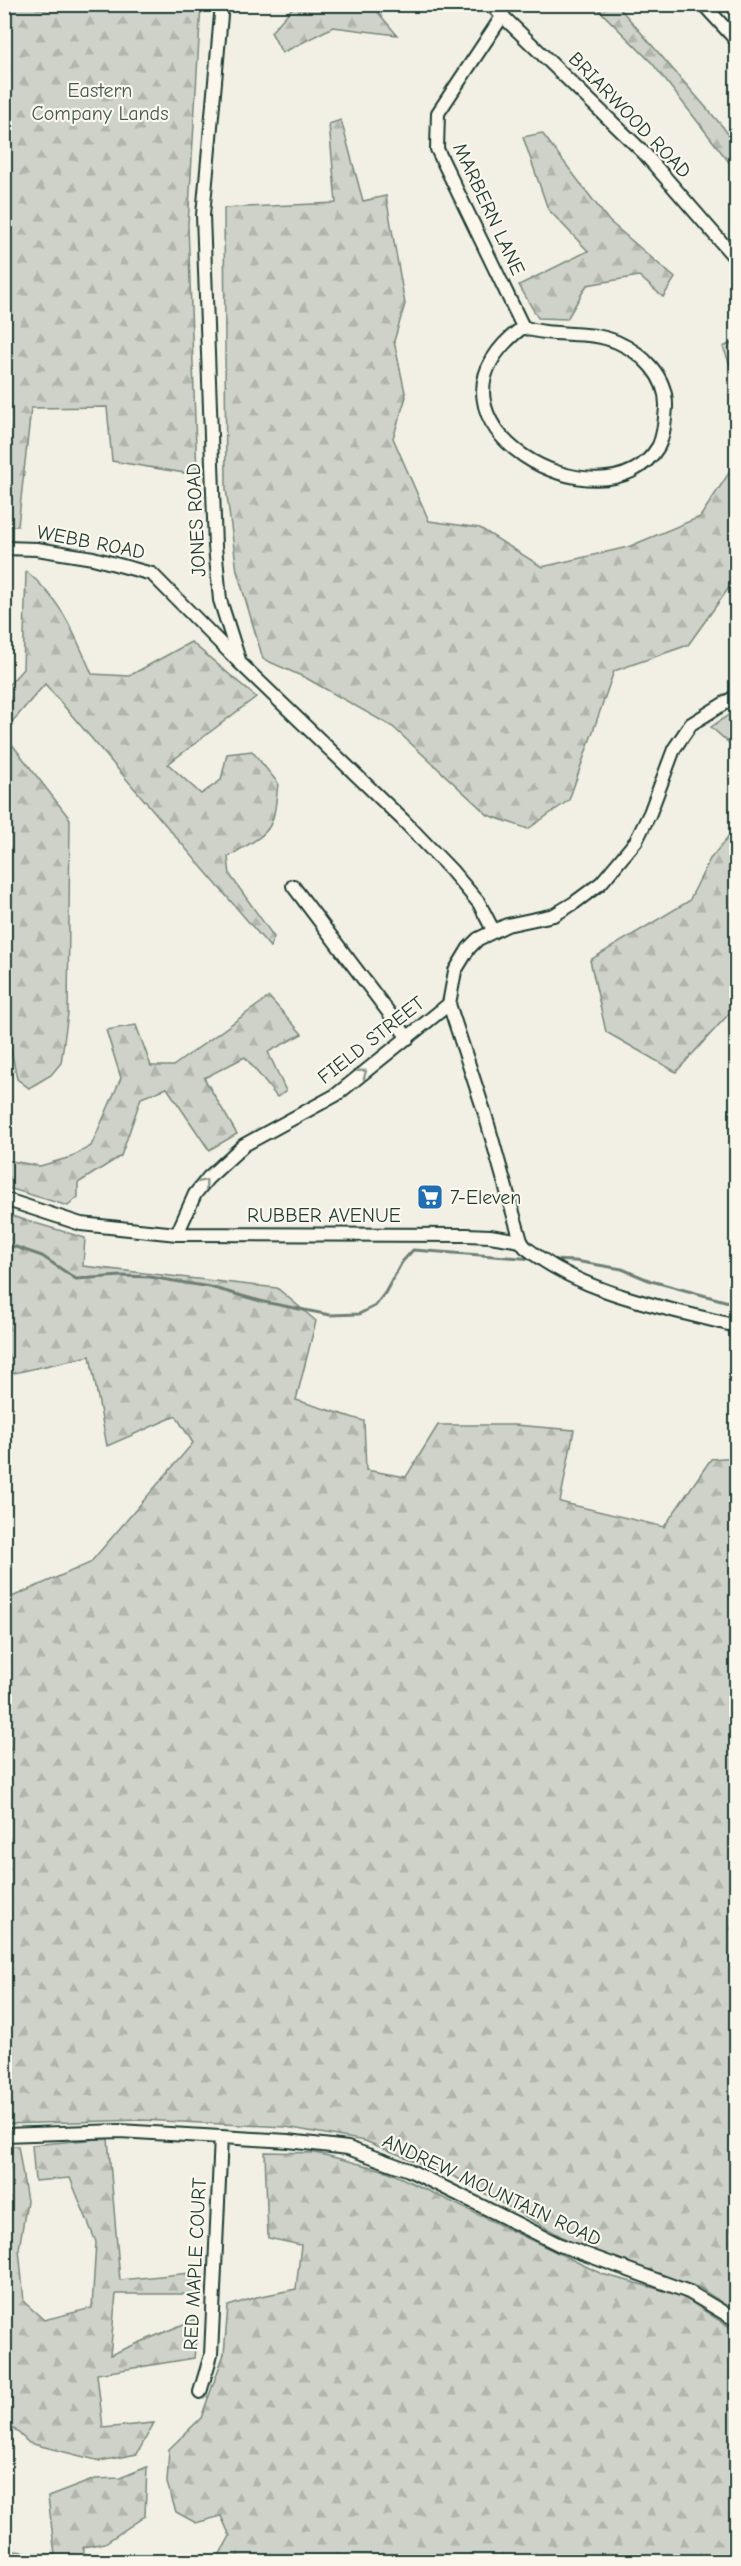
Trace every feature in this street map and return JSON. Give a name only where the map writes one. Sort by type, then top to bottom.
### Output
[{"type":"street","name":"JONES ROAD","points":[[222,4],[217,77],[206,169],[203,248],[217,580],[220,600],[240,663],[403,820],[451,870],[479,903],[493,930]]},
{"type":"street","name":"BRIARWOOD ROAD","points":[[490,4],[644,153],[736,259]]},
{"type":"street","points":[[702,4],[736,40]]},
{"type":"street","name":"MARBERN LANE","points":[[503,15],[438,113],[437,149],[523,327]]},
{"type":"street","points":[[523,327],[542,332],[597,336],[615,341],[637,353],[652,368],[661,384],[666,404],[659,445],[638,468],[622,477],[602,480],[574,477],[523,455],[503,440],[491,423],[484,403],[483,381],[490,360],[504,341],[523,327]]},
{"type":"street","name":"WEBB ROAD","points":[[4,548],[37,549],[93,558],[152,574],[240,663]]},
{"type":"street","name":"FIELD STREET","points":[[177,1234],[195,1194],[208,1178],[244,1145],[336,1095],[449,1004],[455,971],[461,959],[478,939],[493,930],[554,915],[601,882],[636,842],[651,813],[674,749],[691,724],[736,696]]},
{"type":"street","points":[[293,886],[408,1038]]},
{"type":"street","points":[[449,1004],[485,1114],[523,1244]]},
{"type":"street","name":"RUBBER AVENUE","points":[[4,1199],[81,1224],[177,1234],[490,1236],[523,1244],[550,1265],[594,1287],[736,1326]]},
{"type":"street","name":"ANDREW MOUNTAIN ROAD","points":[[4,2135],[100,2131],[308,2142],[363,2152],[449,2188],[560,2245],[689,2292],[736,2320]]},
{"type":"street","name":"RED MAPLE COURT","points":[[200,2392],[212,2355],[221,2137]]},
{"type":"green space","name":"Eastern Company Lands","points":[[5,4],[201,5],[188,225],[197,475],[112,461],[107,407],[31,408],[18,526],[4,526]]},
{"type":"green space","points":[[371,4],[397,35],[333,27],[282,53],[271,32],[295,5]]},
{"type":"green space","points":[[594,5],[617,5],[723,127],[736,146],[736,171],[652,63]]},
{"type":"green space","points":[[341,120],[363,201],[386,196],[405,304],[394,341],[406,397],[393,438],[429,521],[480,528],[542,567],[628,547],[700,517],[735,464],[736,447],[736,578],[688,645],[614,671],[569,800],[528,829],[488,815],[393,727],[306,678],[263,659],[237,571],[226,489],[224,208],[336,203],[329,124]]},
{"type":"green space","points":[[542,133],[609,221],[675,278],[663,297],[639,276],[587,285],[567,319],[538,318],[519,285],[588,251],[548,209],[523,137]]},
{"type":"green space","points":[[736,341],[736,380],[723,347]]},
{"type":"green space","points":[[26,571],[49,594],[66,618],[92,674],[129,676],[191,642],[256,697],[168,764],[201,794],[221,780],[227,754],[252,751],[278,783],[274,813],[267,830],[253,842],[228,857],[230,875],[274,937],[270,947],[45,684],[5,730],[5,689],[23,669]]},
{"type":"green space","points":[[736,710],[736,749],[711,727]]},
{"type":"green space","points":[[4,734],[70,819],[68,1013],[61,1063],[51,1075],[29,1088],[17,1079],[4,1015]]},
{"type":"green space","points":[[736,828],[736,1006],[676,1072],[606,1032],[590,960],[689,901],[710,859]]},
{"type":"green space","points":[[269,997],[302,1034],[268,1052],[286,1091],[277,1097],[245,1057],[204,1078],[237,1134],[209,1150],[167,1088],[141,1098],[121,1156],[78,1183],[78,1197],[68,1206],[5,1187],[5,1160],[40,1166],[71,1157],[91,1146],[121,1078],[106,1030],[136,1025],[151,1066],[173,1066]]},
{"type":"green space","points":[[5,1214],[85,1238],[83,1266],[277,1288],[316,1321],[296,1400],[364,1421],[366,1470],[406,1477],[438,1425],[515,1425],[574,1430],[560,1502],[664,1527],[711,1459],[736,1457],[736,2312],[700,2288],[582,2248],[457,2178],[365,2141],[286,2127],[141,2120],[5,2124],[5,1600],[90,1563],[193,1443],[176,1416],[107,1446],[90,1356],[5,1375]]},
{"type":"green space","points":[[108,2138],[120,2280],[190,2273],[197,2294],[116,2294],[110,2355],[198,2318],[194,2358],[97,2374],[103,2428],[154,2423],[137,2454],[100,2461],[29,2443],[5,2420],[4,2145],[18,2146],[27,2201],[19,2249],[24,2302],[44,2320],[92,2308],[96,2242],[70,2178],[35,2181],[32,2145]]},
{"type":"green space","points":[[265,2152],[317,2153],[387,2171],[602,2274],[680,2295],[736,2331],[736,2561],[216,2561],[230,2536],[221,2516],[196,2523],[176,2512],[167,2483],[169,2449],[201,2418],[224,2354],[228,2306],[296,2289],[301,2245],[268,2238]]},
{"type":"green space","points":[[147,2467],[145,2516],[105,2543],[83,2547],[86,2561],[5,2561],[5,2550],[55,2555],[48,2497],[95,2479],[120,2478]]},
{"type":"waterway","points":[[4,1243],[42,1256],[76,1279],[150,1277],[210,1287],[264,1302],[330,1315],[359,1314],[375,1306],[402,1262],[413,1250],[535,1259]]},
{"type":"waterway","points":[[551,1260],[575,1261],[622,1269],[651,1281],[736,1304]]},
{"type":"place","name":"7-Eleven","points":[[430,1197]]}]
